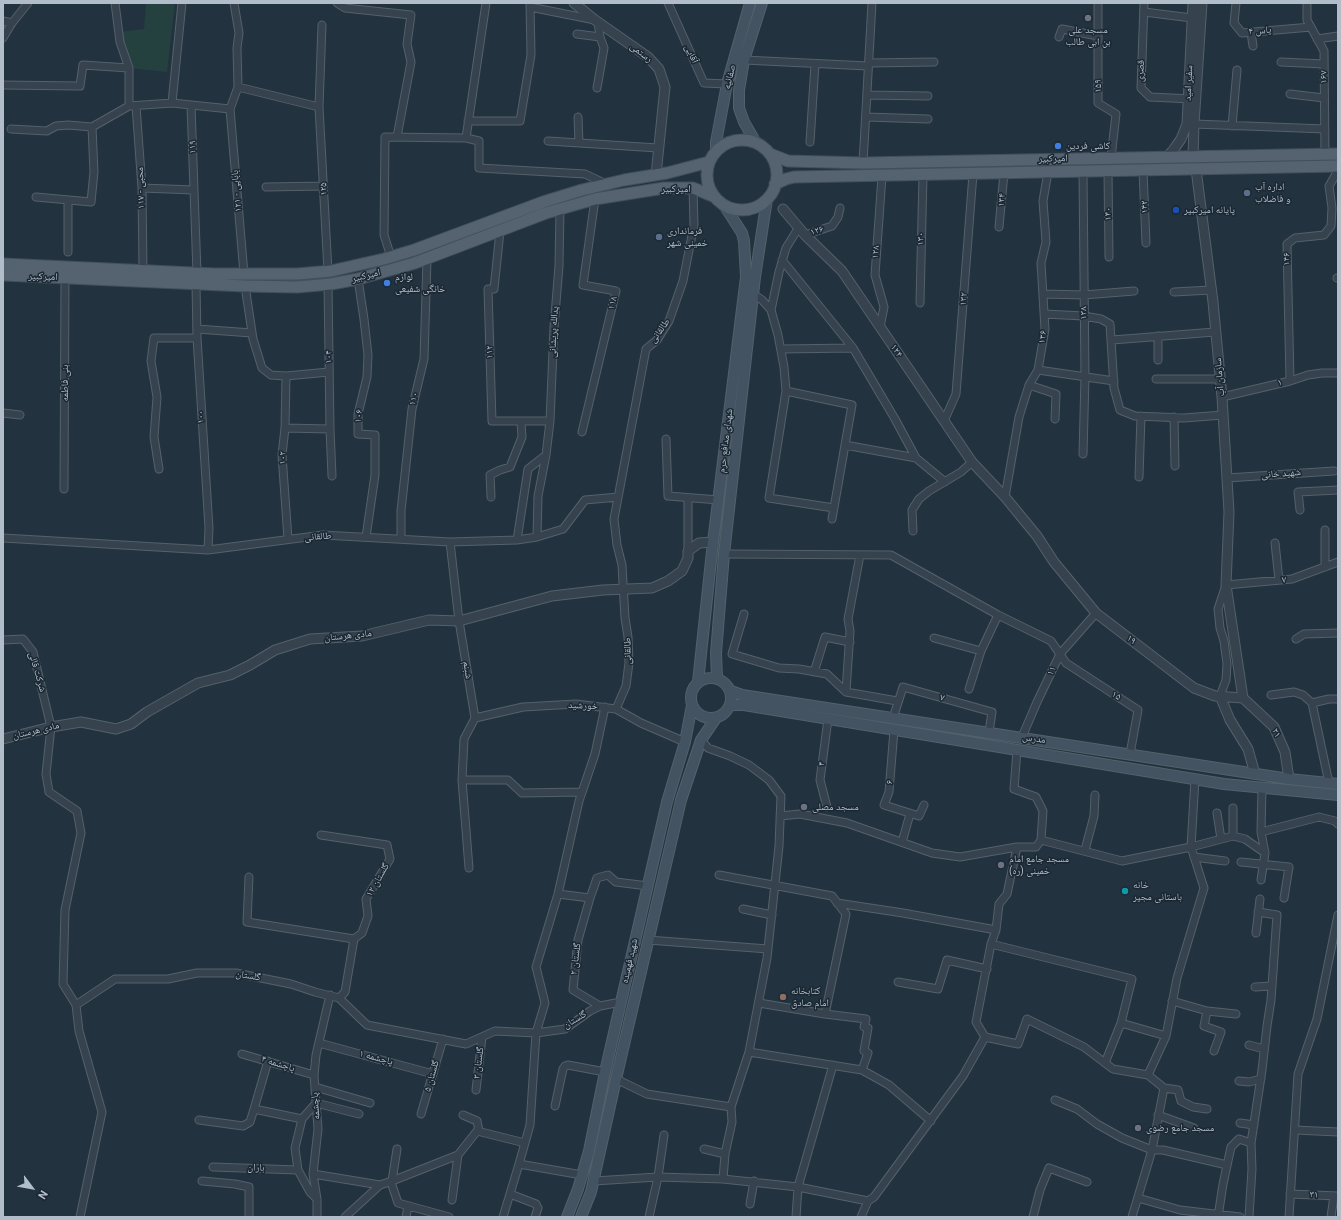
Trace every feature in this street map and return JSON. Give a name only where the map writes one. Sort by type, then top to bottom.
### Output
[{"type":"main road","name":"صفائیه","points":[[716,152],[716,142],[727,84],[750,3]]},
{"type":"main road","name":"صفائیه","points":[[756,143],[744,122],[740,108],[739,90],[744,60],[762,3]]},
{"type":"main road","points":[[744,140],[756,143],[770,154],[775,166],[775,184],[767,199],[759,205],[748,209],[736,209],[724,205],[715,197],[709,186],[707,180],[709,162],[720,147],[731,142],[744,140]]},
{"type":"main road","name":"امیرکبیر","points":[[770,154],[788,162],[863,163],[1338,154]]},
{"type":"main road","name":"امیرکبیر","points":[[3,275],[65,278],[196,278],[244,274],[298,274],[328,271],[391,258],[543,202],[607,184],[656,175],[709,162]]},
{"type":"main road","points":[[912,162],[918,175]]},
{"type":"main road","name":"امیرکبیر","points":[[775,184],[794,177],[1338,166]]},
{"type":"main road","name":"امیرکبیر","points":[[3,264],[142,270],[245,286],[297,287],[358,279],[427,258],[560,208],[595,199],[664,188],[693,188],[715,197]]},
{"type":"main road","name":"شهدای مدافع حرم","points":[[698,682],[719,500],[751,277],[767,199]]},
{"type":"main road","name":"شهدای مدافع حرم","points":[[717,678],[716,653],[724,554],[754,294],[742,233],[724,205]]},
{"type":"main road","points":[[485,224],[495,233]]},
{"type":"main road","points":[[704,678],[717,678],[728,685],[731,691],[731,705],[727,711],[716,718],[704,717],[695,710],[692,705],[691,693],[698,682],[704,678]]},
{"type":"main road","name":"مدرس","points":[[731,691],[742,695],[1255,774],[1333,783]]},
{"type":"main road","name":"شهید فهمیده","points":[[567,1217],[582,1176],[589,1151],[605,1072],[661,828],[676,769],[685,742],[692,705]]},
{"type":"main road","name":"مدرس","points":[[731,705],[744,705],[1224,784],[1338,795]]},
{"type":"main road","name":"شهید فهمیده","points":[[581,1217],[594,1181],[616,1079],[681,800],[701,740],[716,718]]},
{"type":"main road","points":[[1067,744],[1067,758]]},
{"type":"main road","points":[[661,828],[668,834],[674,831]]},
{"type":"main road","points":[[657,846],[664,844],[670,849]]},
{"type":"street","points":[[3,38],[12,23],[28,3]]},
{"type":"street","name":"محبی - ۱۱۷","points":[[114,3],[120,42],[129,68],[142,188],[142,270]]},
{"type":"street","points":[[172,103],[182,3]]},
{"type":"street","points":[[11,129],[47,131],[56,126],[68,125],[92,127],[133,106],[172,103],[230,109],[238,87],[237,48],[239,33],[234,3]]},
{"type":"street","points":[[337,3],[346,8],[411,15],[407,44],[411,62],[397,137]]},
{"type":"street","points":[[466,138],[486,3]]},
{"type":"street","name":"رستمی","points":[[574,3],[596,21],[648,57],[659,69],[665,87],[656,175]]},
{"type":"street","name":"آقایی","points":[[668,3],[704,83],[727,84]]},
{"type":"street","points":[[863,163],[872,3]]},
{"type":"street","name":"۱۵۹","points":[[1098,3],[1098,102],[1116,114],[1111,158]]},
{"type":"street","name":"قصری","points":[[1144,3],[1141,88],[1150,97],[1192,99]]},
{"type":"street","name":"سفیر امید","points":[[1193,3],[1193,157]]},
{"type":"street","name":"سفیر امید","points":[[1167,157],[1178,144],[1187,124],[1192,99],[1202,3]]},
{"type":"street","name":"یاس ۴","points":[[1236,3],[1234,23],[1242,32],[1311,26]]},
{"type":"street","name":"۱۶۷","points":[[1307,3],[1307,20],[1324,51],[1325,154]]},
{"type":"street","points":[[468,121],[520,121],[530,55],[530,5],[596,21],[604,48],[597,88]]},
{"type":"street","points":[[1144,12],[1192,18]]},
{"type":"street","points":[[3,21],[12,23]]},
{"type":"street","name":"۱۲۵","points":[[322,25],[319,107],[328,271]]},
{"type":"street","points":[[1059,37],[1062,29],[1098,36]]},
{"type":"street","points":[[1251,32],[1253,46]]},
{"type":"street","points":[[577,34],[600,37]]},
{"type":"street","points":[[1318,40],[1338,36]]},
{"type":"street","points":[[744,60],[815,64],[934,62]]},
{"type":"street","points":[[1281,62],[1324,64]]},
{"type":"street","points":[[810,142],[815,64]]},
{"type":"street","points":[[3,85],[80,86],[82,65],[129,68]]},
{"type":"street","points":[[1232,126],[1237,70]]},
{"type":"street","points":[[238,87],[319,107]]},
{"type":"street","points":[[1290,94],[1324,98]]},
{"type":"street","points":[[867,95],[928,96]]},
{"type":"street","name":"۱۱۹","points":[[191,105],[196,278]]},
{"type":"street","name":"بابایی - ۱۲۱","points":[[230,109],[244,274]]},
{"type":"street","points":[[578,117],[579,143]]},
{"type":"street","points":[[866,117],[928,119]]},
{"type":"street","points":[[1194,124],[1325,129]]},
{"type":"street","points":[[36,197],[91,202],[94,172],[92,127]]},
{"type":"street","points":[[391,258],[384,235],[385,137],[466,138],[479,141],[480,168],[585,174],[607,184]]},
{"type":"street","points":[[548,141],[658,148]]},
{"type":"street","name":"سازمان آب","points":[[1196,169],[1222,397],[1229,512],[1226,585],[1243,698]]},
{"type":"street","name":"۱۴۲","points":[[1143,170],[1146,243]]},
{"type":"street","name":"۱۴۰","points":[[1108,171],[1109,257]]},
{"type":"street","name":"۱۳۶","points":[[1005,497],[1019,417],[1029,385],[1038,370],[1045,329],[1041,263],[1046,242],[1043,201],[1048,172]]},
{"type":"street","name":"۱۳۸","points":[[1083,172],[1085,377],[1083,454]]},
{"type":"street","name":"۱۳۴","points":[[999,227],[1004,173]]},
{"type":"street","name":"۱۴۶","points":[[1290,380],[1287,244],[1295,238],[1324,235],[1330,226],[1332,208],[1329,186],[1338,173]]},
{"type":"street","name":"۱۳۲","points":[[944,421],[956,394],[973,174]]},
{"type":"street","name":"۱۳۰","points":[[918,175],[920,303]]},
{"type":"street","name":"۱۲۸","points":[[880,327],[884,307],[875,275],[882,176]]},
{"type":"street","points":[[266,187],[323,186]]},
{"type":"street","points":[[142,188],[194,190]]},
{"type":"street","name":"طالقانی","points":[[616,708],[626,686],[629,663],[622,565],[617,545],[614,519],[646,349],[656,340],[669,321],[683,282],[694,225],[693,188]]},
{"type":"street","name":"۱۱۸","points":[[582,432],[616,291],[583,285],[595,199]]},
{"type":"street","points":[[68,200],[68,252]]},
{"type":"street","name":"یدالله پریشانی","points":[[537,537],[538,496],[546,455],[550,421],[554,327],[559,266],[560,208]]},
{"type":"street","name":"۱۲۶","points":[[805,235],[832,226],[838,217],[840,208]]},
{"type":"street","name":"۱۲۴","points":[[782,209],[805,235],[842,271],[972,462],[1005,497]]},
{"type":"street","points":[[799,227],[786,248],[778,272],[771,310],[781,349],[786,391],[769,498],[834,508]]},
{"type":"street","name":"۱۱۲","points":[[495,233],[494,289],[488,289],[492,421],[550,421]]},
{"type":"street","name":"۱۱۰","points":[[401,539],[401,511],[412,409],[424,359],[427,258]]},
{"type":"street","points":[[782,260],[853,348],[916,458],[946,482]]},
{"type":"street","name":"بنی فاطمه","points":[[64,489],[65,278]]},
{"type":"street","name":"۱۰۰","points":[[196,278],[197,338],[209,528],[208,550]]},
{"type":"street","name":"۱۰۶","points":[[358,279],[368,355],[367,377],[358,414],[358,434],[375,435],[375,474],[366,537]]},
{"type":"street","name":"۱۰۴","points":[[328,284],[332,476]]},
{"type":"street","points":[[245,286],[252,333],[262,368],[271,375],[286,376],[329,372]]},
{"type":"street","points":[[1174,292],[1211,290]]},
{"type":"street","points":[[1044,294],[1084,295],[1134,291]]},
{"type":"street","points":[[754,294],[771,310]]},
{"type":"street","points":[[1044,314],[1084,316],[1101,319],[1110,324],[1114,381],[1120,410],[1135,416],[1174,417],[1223,415]]},
{"type":"street","points":[[197,328],[252,333]]},
{"type":"street","points":[[1112,340],[1215,332]]},
{"type":"street","points":[[1158,336],[1158,360]]},
{"type":"street","points":[[159,470],[154,437],[157,397],[151,361],[154,338],[197,338]]},
{"type":"street","points":[[781,349],[853,348]]},
{"type":"street","points":[[1038,370],[1114,381]]},
{"type":"street","name":"۱","points":[[1222,397],[1308,375],[1338,373]]},
{"type":"street","name":"۱۰۲","points":[[286,376],[286,428],[282,455],[288,539]]},
{"type":"street","points":[[1156,379],[1220,379]]},
{"type":"street","points":[[1029,385],[1056,394],[1055,419]]},
{"type":"street","points":[[786,391],[852,405],[832,519]]},
{"type":"street","points":[[3,413],[20,415]]},
{"type":"street","points":[[1139,477],[1141,416]]},
{"type":"street","points":[[1174,417],[1175,466]]},
{"type":"street","points":[[491,497],[490,475],[510,467],[522,437],[521,422]]},
{"type":"street","points":[[286,428],[330,429]]},
{"type":"street","points":[[666,439],[668,496],[719,500]]},
{"type":"street","points":[[845,445],[916,458]]},
{"type":"street","points":[[516,540],[528,469],[546,455]]},
{"type":"street","points":[[913,531],[912,510],[919,499],[929,491],[961,472],[972,462]]},
{"type":"street","name":"شهید خانی","points":[[1227,478],[1334,471]]},
{"type":"street","points":[[1300,510],[1298,492],[1338,490]]},
{"type":"street","name":"۱۹","points":[[1005,497],[1037,536],[1054,562],[1096,613],[1194,688],[1215,696],[1243,698]]},
{"type":"street","name":"طالقانی","points":[[3,538],[208,550],[323,535],[450,542],[516,540],[537,537],[563,529],[585,500],[618,498]]},
{"type":"street","points":[[688,498],[688,551]]},
{"type":"street","points":[[1325,530],[1325,567]]},
{"type":"street","name":"شبنم","points":[[450,542],[459,621],[475,718]]},
{"type":"street","points":[[688,551],[699,543],[713,542]]},
{"type":"street","points":[[1275,543],[1279,580]]},
{"type":"street","name":"مادی هرستان","points":[[3,738],[81,722],[116,729],[131,724],[147,712],[198,683],[230,674],[250,666],[275,650],[310,639],[362,636],[429,620],[459,621],[552,596],[603,590],[652,588],[668,581],[682,571],[688,558],[688,551]]},
{"type":"street","points":[[724,554],[891,556],[998,615],[1051,641],[1060,654]]},
{"type":"street","points":[[846,692],[850,642],[848,619],[860,555]]},
{"type":"street","name":"۷","points":[[1226,585],[1292,579],[1338,562]]},
{"type":"street","name":"سازمان آب","points":[[1220,696],[1226,680],[1226,664],[1224,641],[1220,628],[1218,609],[1226,585]]},
{"type":"street","name":"۱۱","points":[[1022,737],[1036,702],[1060,654],[1096,613]]},
{"type":"street","points":[[744,614],[732,654],[779,668],[799,669],[827,674],[846,692],[898,701]]},
{"type":"street","points":[[969,689],[981,651],[998,615]]},
{"type":"street","points":[[1296,639],[1304,634],[1338,633]]},
{"type":"street","points":[[814,672],[825,637],[850,642]]},
{"type":"street","points":[[934,638],[981,651]]},
{"type":"street","name":"شرکت قالی","points":[[3,640],[23,639],[33,652],[51,727]]},
{"type":"street","name":"۱۵","points":[[1060,654],[1066,663],[1138,710],[1130,754]]},
{"type":"street","name":"۷","points":[[892,718],[903,687],[992,712],[989,732]]},
{"type":"street","points":[[1271,695],[1294,692],[1303,695],[1312,703],[1333,783]]},
{"type":"street","points":[[1220,696],[1230,720],[1248,749],[1255,774]]},
{"type":"street","name":"۲۱","points":[[1243,698],[1274,727],[1285,752],[1289,779]]},
{"type":"street","points":[[1312,703],[1328,699],[1338,699]]},
{"type":"street","name":"خورشید","points":[[475,718],[523,707],[576,704],[616,708]]},
{"type":"street","points":[[503,1217],[530,1125],[536,1033],[545,1003],[536,967],[558,894],[578,801],[595,754],[605,708]]},
{"type":"street","points":[[616,708],[641,723],[685,742]]},
{"type":"street","points":[[469,868],[462,780],[464,739],[475,718]]},
{"type":"street","name":"۴","points":[[827,808],[820,780],[828,719]]},
{"type":"street","points":[[51,727],[46,774],[49,792],[77,811],[81,833],[65,910],[63,984],[76,1006],[79,1031],[102,1112],[80,1217]]},
{"type":"street","name":"۶","points":[[894,730],[889,792],[884,805],[910,814]]},
{"type":"street","points":[[701,740],[708,748],[730,756],[748,765],[770,780],[781,796],[775,884],[768,949],[749,1052],[731,1107],[732,1122],[725,1154],[723,1179]]},
{"type":"street","points":[[780,816],[800,814],[847,823],[932,853],[960,857],[1017,847],[1036,847],[1041,840],[1044,811],[1036,797],[1014,789],[1017,750]]},
{"type":"street","points":[[1148,1076],[1166,1036],[1177,978],[1204,888],[1191,847],[1195,779]]},
{"type":"street","points":[[462,780],[508,780],[522,793],[582,792]]},
{"type":"street","points":[[1260,880],[1265,852],[1261,832],[1262,787]]},
{"type":"street","points":[[1085,850],[1094,816],[1095,795]]},
{"type":"street","points":[[902,842],[910,814],[919,816],[924,805]]},
{"type":"street","points":[[1233,808],[1233,836]]},
{"type":"street","points":[[1217,813],[1221,839]]},
{"type":"street","points":[[1261,832],[1319,817],[1337,822]]},
{"type":"street","name":"گلستان ۱۲","points":[[321,835],[387,845],[390,859],[366,899],[368,916],[362,933],[354,939],[346,992],[340,998]]},
{"type":"street","points":[[1041,840],[1085,850],[1122,861],[1191,847],[1233,836],[1246,839],[1265,852]]},
{"type":"street","points":[[1017,847],[1007,894],[999,904],[996,930],[991,944],[976,1022],[985,1037],[1018,1044],[1027,1019],[1084,1047],[1113,1069],[1148,1076],[1164,1088],[1178,1090],[1181,1101],[1193,1107],[1207,1109]]},
{"type":"street","points":[[1194,857],[1225,861]]},
{"type":"street","points":[[1241,862],[1289,867],[1284,898]]},
{"type":"street","points":[[558,894],[590,898],[597,878],[608,875],[616,882],[648,886]]},
{"type":"street","points":[[719,875],[775,884],[832,896],[846,914],[825,1014]]},
{"type":"street","points":[[249,877],[248,922],[354,939]]},
{"type":"street","name":"گلستان ۲","points":[[590,898],[578,940],[573,990],[600,1006]]},
{"type":"street","points":[[1256,933],[1260,899]]},
{"type":"street","points":[[837,903],[996,930]]},
{"type":"street","points":[[743,909],[772,915]]},
{"type":"street","points":[[1249,1217],[1252,1169],[1251,1142],[1261,1079],[1272,986],[1278,915],[1258,912]]},
{"type":"street","points":[[1289,1217],[1298,1074],[1316,1019],[1338,915]]},
{"type":"street","points":[[648,940],[768,949]]},
{"type":"street","points":[[991,944],[1132,979],[1121,1023],[1105,1063]]},
{"type":"street","points":[[898,982],[938,989],[947,960],[987,970]]},
{"type":"street","name":"گلستان","points":[[76,1006],[115,979],[168,979],[197,972],[236,973],[291,984],[340,998],[367,1025],[466,1044],[495,1031],[536,1033],[565,1028],[600,1006],[621,1002]]},
{"type":"street","points":[[1255,987],[1272,986]]},
{"type":"street","name":"پاچشمه","points":[[317,1217],[317,1198],[313,1174],[318,1129],[314,1075],[316,1055],[330,995]]},
{"type":"street","points":[[1172,1001],[1207,1011],[1236,1014]]},
{"type":"street","points":[[759,1003],[866,1019],[864,1027],[868,1028],[864,1051],[868,1053],[862,1070]]},
{"type":"street","points":[[1207,1011],[1204,1026],[1221,1032],[1214,1051]]},
{"type":"street","points":[[1121,1023],[1166,1036]]},
{"type":"street","name":"گلستان ۳","points":[[476,1090],[482,1037]]},
{"type":"street","points":[[861,1217],[868,1201],[874,1197],[963,1076],[985,1037]]},
{"type":"street","name":"گلستان ۵","points":[[421,1114],[443,1039]]},
{"type":"street","name":"پاچشمه ۱","points":[[319,1043],[433,1074]]},
{"type":"street","points":[[1249,1045],[1264,1049]]},
{"type":"street","points":[[749,1052],[862,1070],[889,1085],[931,1121]]},
{"type":"street","name":"پاچشمه ۴","points":[[242,1054],[314,1075]]},
{"type":"street","points":[[199,1120],[242,1126],[250,1122],[268,1061]]},
{"type":"street","points":[[555,1106],[563,1069],[565,1066],[568,1065],[605,1072]]},
{"type":"street","points":[[796,1217],[798,1187],[833,1065]]},
{"type":"street","points":[[616,1079],[647,1094],[731,1107]]},
{"type":"street","points":[[1239,1081],[1249,1082],[1261,1079]]},
{"type":"street","points":[[315,1087],[370,1104]]},
{"type":"street","points":[[1132,1217],[1152,1150],[1164,1088]]},
{"type":"street","points":[[1055,1100],[1077,1109],[1096,1124],[1122,1138],[1152,1150],[1163,1150],[1227,1165]]},
{"type":"street","points":[[317,1198],[310,1192],[298,1170],[295,1148],[302,1119],[316,1102],[359,1114]]},
{"type":"street","points":[[254,1109],[302,1119]]},
{"type":"street","points":[[463,1115],[477,1121],[480,1131]]},
{"type":"street","points":[[1158,1115],[1194,1128]]},
{"type":"street","points":[[1240,1123],[1254,1125]]},
{"type":"street","points":[[1294,1130],[1338,1132]]},
{"type":"street","points":[[313,1174],[380,1185],[392,1182],[458,1155],[476,1132],[480,1131],[525,1143]]},
{"type":"street","points":[[649,1217],[658,1177],[664,1134]]},
{"type":"street","points":[[1218,1216],[1222,1184],[1231,1146],[1239,1139],[1251,1142]]},
{"type":"street","points":[[397,1149],[392,1182],[397,1202],[449,1217]]},
{"type":"street","points":[[704,1149],[725,1154]]},
{"type":"street","points":[[452,1200],[458,1155]]},
{"type":"street","points":[[519,1164],[582,1176]]},
{"type":"street","name":"باران","points":[[213,1166],[298,1170]]},
{"type":"street","points":[[1033,1217],[1040,1190],[1049,1168],[1087,1182]]},
{"type":"street","points":[[594,1181],[658,1177],[754,1181],[798,1187],[868,1201]]},
{"type":"street","points":[[202,1181],[235,1184],[249,1187],[249,1217]]},
{"type":"street","points":[[750,1204],[754,1181]]},
{"type":"street","points":[[345,1217],[380,1185]]},
{"type":"street","points":[[510,1194],[536,1204],[538,1208],[535,1217]]},
{"type":"street","name":"۳۱","points":[[1290,1194],[1336,1196]]},
{"type":"street","points":[[1331,1217],[1336,1196]]},
{"type":"street","points":[[1138,1198],[1180,1210],[1218,1216],[1240,1217]]},
{"type":"street","points":[[406,1217],[408,1206]]},
{"type":"green space","points":[[146,3],[175,3],[167,72],[129,68],[119,32],[144,29]]},
{"type":"place","name":"مسجد علی بن ابی طالب","points":[[1088,18]]},
{"type":"place","name":"کاشی فردین","points":[[1058,146]]},
{"type":"place","name":"اداره آب و فاضلاب","points":[[1247,193]]},
{"type":"place","name":"پایانه امیرکبیر","points":[[1176,210]]},
{"type":"place","name":"فرمانداری خمینی شهر","points":[[659,237]]},
{"type":"place","name":"لوازم خانگی شفیعی","points":[[387,283]]},
{"type":"place","name":"مسجد مصلی","points":[[804,807]]},
{"type":"place","name":"مسجد جامع امام خمینی (ره)","points":[[1001,865]]},
{"type":"place","name":"خانه باستانی مجیر","points":[[1125,891]]},
{"type":"place","name":"کتابخانه امام صادق","points":[[783,997]]},
{"type":"place","name":"مسجد جامع رضوی","points":[[1138,1128]]}]
